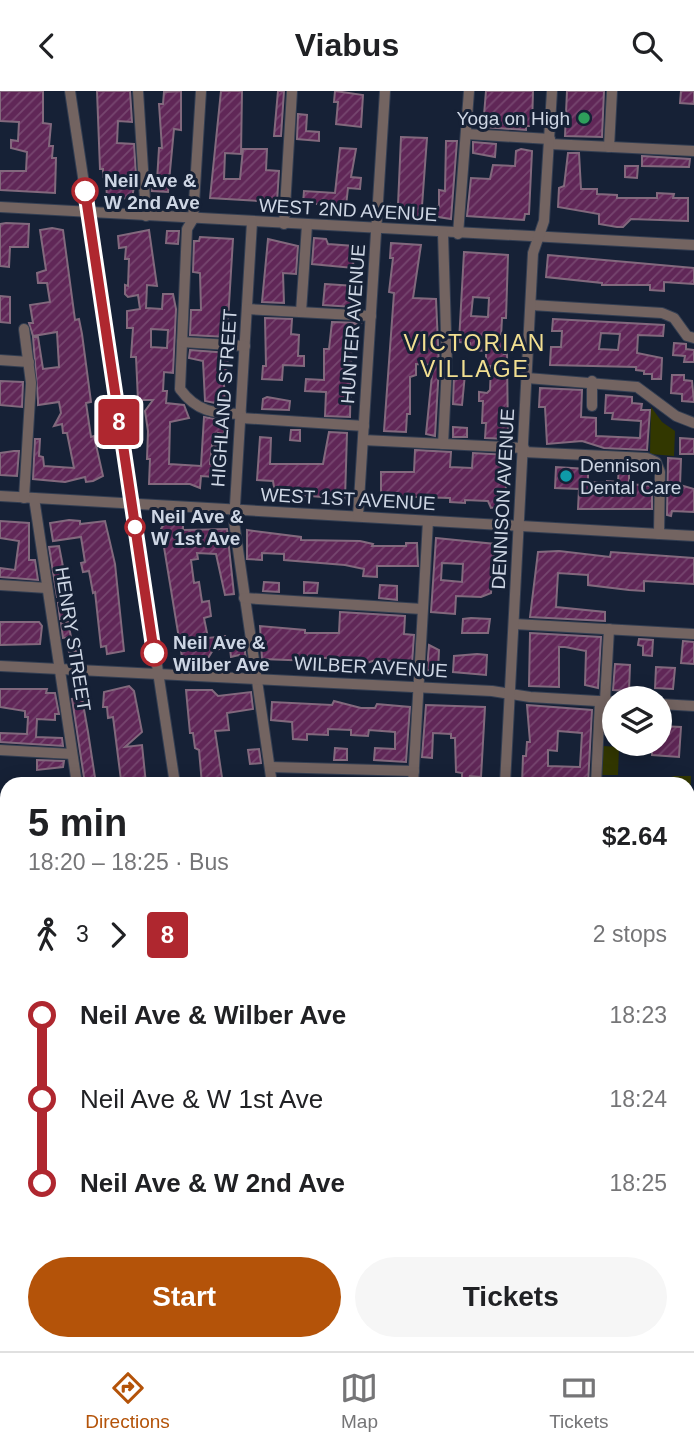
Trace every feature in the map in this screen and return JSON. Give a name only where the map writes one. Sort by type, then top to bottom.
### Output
[{"type":"street","points":[[70,91],[174,777]]},
{"type":"street","points":[[138,91],[146,216]]},
{"type":"street","points":[[201,91],[193,219],[187,229],[180,390],[192,405],[208,412],[364,426]]},
{"type":"street","points":[[285,223],[292,91]]},
{"type":"street","name":"HUNTER AVENUE","points":[[358,516],[385,91]]},
{"type":"street","points":[[458,234],[469,91]]},
{"type":"street","name":"DENNISON AVENUE","points":[[505,777],[533,253],[544,221],[552,91]]},
{"type":"street","points":[[609,146],[611,91]]},
{"type":"street","points":[[466,134],[694,151]]},
{"type":"street","name":"WEST 2ND AVENUE","points":[[0,207],[694,245]]},
{"type":"street","name":"HIGHLAND STREET","points":[[252,222],[234,510],[244,598],[271,777]]},
{"type":"street","points":[[301,312],[307,225]]},
{"type":"street","points":[[443,233],[447,366],[443,444]]},
{"type":"street","points":[[531,305],[662,313],[674,318],[687,336],[694,338]]},
{"type":"street","points":[[247,309],[371,316]]},
{"type":"street","name":"HENRY STREET","points":[[24,330],[32,383],[29,498],[47,588],[76,777]]},
{"type":"street","points":[[181,342],[245,347]]},
{"type":"street","points":[[0,360],[29,362]]},
{"type":"street","points":[[527,378],[592,381],[638,387],[676,416],[694,423]]},
{"type":"street","points":[[592,381],[592,407]]},
{"type":"street","points":[[363,440],[652,459],[660,468],[659,534]]},
{"type":"street","name":"WEST 1ST AVENUE","points":[[0,496],[694,536]]},
{"type":"street","points":[[414,777],[428,521]]},
{"type":"street","points":[[0,585],[47,588]]},
{"type":"street","points":[[244,598],[422,608]]},
{"type":"street","points":[[514,624],[694,634]]},
{"type":"street","points":[[607,686],[609,629]]},
{"type":"street","name":"WILBER AVENUE","points":[[0,666],[419,687],[602,701]]},
{"type":"street","points":[[672,705],[694,706]]},
{"type":"street","points":[[597,777],[602,734]]},
{"type":"street","points":[[0,750],[72,754]]},
{"type":"street","points":[[270,767],[414,771]]},
{"type":"green space","points":[[651,407],[662,422],[675,431],[674,456],[650,454]]},
{"type":"green space","points":[[602,756],[619,756],[618,775],[601,775]]},
{"type":"building","points":[[0,91],[43,91],[43,123],[51,124],[49,146],[53,146],[52,158],[56,158],[55,193],[0,190],[0,171],[26,171],[27,152],[11,148],[11,140],[18,141],[19,122],[0,121]]},
{"type":"building","points":[[97,91],[130,91],[132,122],[118,121],[117,143],[134,144],[136,175],[132,198],[107,199],[106,178],[103,177],[103,169],[100,169]]},
{"type":"building","points":[[181,91],[181,130],[174,129],[168,192],[152,191],[153,181],[157,181],[159,148],[162,148],[159,104],[163,104],[164,92]]},
{"type":"building","points":[[221,91],[242,91],[241,154],[225,153],[224,179],[240,179],[243,149],[267,149],[266,170],[279,171],[277,202],[210,198]]},
{"type":"building","points":[[278,91],[284,91],[281,136],[274,136]]},
{"type":"building","points":[[335,91],[363,95],[361,127],[336,124],[338,102],[334,102]]},
{"type":"building","points":[[486,91],[533,91],[532,126],[526,126],[526,130],[483,127]]},
{"type":"building","points":[[567,91],[604,91],[602,137],[565,136]]},
{"type":"building","points":[[681,91],[694,91],[694,104],[680,103]]},
{"type":"building","points":[[298,114],[307,115],[306,131],[319,132],[319,141],[297,139]]},
{"type":"building","points":[[401,137],[427,138],[422,206],[439,206],[439,190],[445,191],[446,141],[457,141],[451,219],[419,214],[419,217],[391,216],[391,204],[398,205]]},
{"type":"building","points":[[473,142],[496,144],[495,157],[473,153]]},
{"type":"building","points":[[340,148],[356,149],[351,177],[361,178],[360,189],[348,188],[346,206],[303,203],[304,191],[335,193]]},
{"type":"building","points":[[516,151],[532,151],[529,214],[525,214],[524,220],[467,216],[471,178],[490,179],[493,165],[515,166]]},
{"type":"building","points":[[568,153],[579,153],[581,189],[597,189],[597,194],[617,195],[617,198],[657,198],[657,193],[674,194],[673,198],[688,198],[688,221],[631,219],[623,227],[617,227],[599,224],[599,214],[558,207],[559,188],[564,186]]},
{"type":"building","points":[[642,156],[690,159],[689,167],[642,166]]},
{"type":"building","points":[[625,166],[638,166],[637,178],[625,177]]},
{"type":"building","points":[[0,224],[29,224],[28,247],[10,247],[9,267],[0,266]]},
{"type":"building","points":[[40,230],[63,230],[75,320],[79,319],[82,334],[91,402],[86,403],[91,437],[94,436],[103,476],[93,481],[86,482],[85,477],[65,482],[33,479],[35,439],[40,439],[39,456],[43,457],[44,466],[74,468],[67,433],[63,433],[62,424],[54,426],[61,413],[59,402],[38,405],[33,337],[38,337],[43,369],[59,367],[57,332],[33,336],[29,323],[33,323],[30,305],[50,302],[47,283],[38,283],[37,273],[46,270]]},
{"type":"building","points":[[149,230],[157,286],[147,285],[146,308],[162,309],[163,294],[173,294],[176,309],[173,373],[164,372],[163,391],[167,391],[166,403],[184,405],[189,418],[170,422],[169,464],[201,466],[204,417],[225,421],[224,434],[218,433],[218,446],[212,445],[210,464],[216,465],[215,477],[201,476],[200,488],[190,484],[149,484],[150,459],[147,459],[148,431],[145,411],[153,400],[138,400],[136,357],[131,357],[133,328],[127,328],[127,311],[140,309],[138,295],[128,297],[125,294],[129,259],[125,259],[126,247],[119,248],[118,236]],"holes":[[[151,329],[168,330],[167,348],[151,347]]]},
{"type":"building","points":[[167,231],[179,231],[178,244],[166,243]]},
{"type":"building","points":[[200,237],[233,239],[227,337],[190,335],[191,310],[201,310],[200,273],[193,272],[194,241],[199,241]]},
{"type":"building","points":[[314,238],[326,239],[328,244],[354,246],[353,268],[312,264]]},
{"type":"building","points":[[268,239],[298,246],[296,274],[283,273],[284,303],[262,302]]},
{"type":"building","points":[[391,243],[421,245],[413,298],[436,299],[439,366],[435,436],[426,434],[433,365],[416,364],[416,375],[410,377],[410,414],[407,414],[406,432],[384,431],[394,293],[389,292],[393,258],[390,258]]},
{"type":"building","points":[[464,252],[508,255],[506,318],[502,318],[501,337],[505,337],[504,354],[507,354],[508,439],[485,438],[486,423],[482,423],[483,401],[479,401],[479,392],[487,393],[490,390],[491,366],[486,366],[486,351],[470,350],[470,343],[459,342]],"holes":[[[473,297],[489,298],[488,317],[471,316]]]},
{"type":"building","points":[[548,255],[694,268],[694,284],[664,282],[664,291],[650,290],[650,285],[602,285],[546,277]]},
{"type":"building","points":[[325,284],[355,286],[353,307],[323,305]]},
{"type":"building","points":[[0,296],[10,297],[10,323],[0,322]]},
{"type":"building","points":[[265,318],[292,319],[291,334],[299,335],[298,356],[304,356],[304,366],[283,365],[282,380],[262,379],[263,366],[266,366]]},
{"type":"building","points":[[553,319],[664,325],[663,336],[638,335],[637,353],[662,358],[661,379],[652,379],[652,374],[644,374],[644,371],[636,370],[636,367],[550,365],[551,347],[561,347],[562,331],[552,331]],"holes":[[[601,333],[620,334],[618,350],[599,349]]]},
{"type":"building","points":[[332,322],[362,323],[352,325],[350,417],[325,416],[326,392],[305,391],[306,379],[324,380],[324,349],[329,349]]},
{"type":"building","points":[[674,343],[686,344],[686,349],[694,350],[694,362],[684,362],[685,356],[673,355]]},
{"type":"building","points":[[190,350],[229,353],[224,384],[225,405],[205,401],[203,361],[189,358]]},
{"type":"building","points":[[454,374],[465,374],[462,405],[453,404]]},
{"type":"building","points":[[672,375],[684,375],[684,380],[692,381],[694,402],[682,401],[682,394],[671,393]]},
{"type":"building","points":[[0,381],[23,382],[22,407],[0,405]]},
{"type":"building","points":[[540,388],[582,390],[581,417],[596,418],[596,436],[640,438],[641,421],[612,419],[613,413],[605,413],[606,395],[632,397],[632,403],[642,404],[641,410],[650,410],[647,450],[604,448],[582,441],[547,444],[545,407],[539,407]]},
{"type":"building","points":[[267,397],[290,401],[289,410],[262,409],[263,399]]},
{"type":"building","points":[[453,427],[467,428],[467,437],[453,437]]},
{"type":"building","points":[[291,430],[300,430],[300,441],[290,440]]},
{"type":"building","points":[[329,432],[347,433],[345,499],[275,493],[273,481],[257,480],[260,437],[271,438],[270,464],[323,464]]},
{"type":"building","points":[[680,438],[694,439],[694,454],[680,454]]},
{"type":"building","points":[[415,450],[451,452],[450,467],[472,468],[473,453],[509,455],[504,506],[491,508],[488,501],[465,500],[465,503],[450,502],[450,498],[381,496],[381,472],[414,472]]},
{"type":"building","points":[[19,451],[17,476],[0,475],[0,453]]},
{"type":"building","points":[[668,458],[681,459],[680,485],[694,489],[694,512],[672,511],[671,516],[667,515]]},
{"type":"building","points":[[619,465],[629,465],[629,484],[652,486],[652,509],[578,509],[579,489],[555,488],[556,467],[588,469],[588,482],[607,483],[618,482]]},
{"type":"building","points":[[0,521],[29,523],[29,560],[35,560],[38,580],[0,577],[0,568],[15,570],[19,541],[0,538]]},
{"type":"building","points":[[80,521],[80,524],[105,521],[115,564],[124,651],[107,654],[106,646],[101,647],[95,592],[93,593],[89,571],[83,572],[81,563],[85,562],[81,537],[53,541],[50,523]]},
{"type":"building","points":[[165,522],[183,524],[183,530],[227,529],[234,594],[225,595],[216,554],[197,553],[198,559],[191,560],[194,583],[199,582],[202,602],[209,601],[211,616],[204,618],[208,638],[225,636],[227,648],[213,650],[208,658],[186,660],[182,657],[161,529]]},
{"type":"building","points":[[247,530],[301,537],[301,540],[360,541],[373,544],[372,546],[406,546],[406,543],[417,543],[418,566],[377,566],[377,577],[363,576],[364,569],[345,565],[284,560],[284,554],[262,553],[262,560],[247,559]]},
{"type":"building","points":[[436,538],[495,544],[491,593],[481,597],[456,596],[455,614],[431,612]],"holes":[[[442,563],[463,564],[462,582],[441,580]]]},
{"type":"building","points":[[59,546],[65,577],[60,578],[63,597],[57,597],[49,547]]},
{"type":"building","points":[[559,551],[610,557],[611,552],[694,558],[694,584],[644,581],[644,591],[629,590],[588,585],[588,575],[558,573],[556,607],[605,612],[605,621],[530,617],[538,552]]},
{"type":"building","points":[[264,582],[279,583],[279,592],[263,591]]},
{"type":"building","points":[[304,582],[318,583],[317,593],[304,593]]},
{"type":"building","points":[[380,585],[397,586],[397,600],[379,598]]},
{"type":"building","points":[[69,602],[71,617],[60,619],[58,603]]},
{"type":"building","points":[[340,612],[405,616],[404,634],[414,635],[412,664],[378,659],[367,663],[326,658],[314,658],[314,661],[262,659],[260,626],[305,630],[305,633],[339,633]]},
{"type":"building","points":[[463,619],[490,619],[488,633],[462,633]]},
{"type":"building","points":[[0,622],[39,622],[42,626],[40,644],[0,645]]},
{"type":"building","points":[[68,622],[71,637],[63,638],[61,623]]},
{"type":"building","points":[[530,633],[601,637],[598,688],[585,685],[586,651],[565,647],[559,647],[559,687],[529,686]]},
{"type":"building","points":[[243,638],[246,659],[239,660],[239,655],[231,657],[229,640]]},
{"type":"building","points":[[79,639],[81,650],[69,652],[67,641]]},
{"type":"building","points":[[639,639],[653,640],[652,656],[643,655],[643,646],[638,645]]},
{"type":"building","points":[[683,641],[694,642],[694,664],[681,663]]},
{"type":"building","points":[[429,645],[439,650],[438,671],[427,670]]},
{"type":"building","points":[[487,655],[486,675],[453,672],[454,656]]},
{"type":"building","points":[[615,664],[630,665],[629,686],[613,686]]},
{"type":"building","points":[[656,667],[675,668],[673,689],[672,686],[655,686]]},
{"type":"building","points":[[129,686],[134,691],[142,732],[125,747],[142,745],[145,777],[121,777],[113,717],[108,718],[107,707],[103,707],[104,692]]},
{"type":"building","points":[[0,689],[47,689],[46,693],[55,693],[59,714],[55,714],[55,720],[37,719],[36,737],[62,738],[63,746],[0,742],[0,733],[27,734],[28,717],[25,717],[25,711],[0,707]]},
{"type":"building","points":[[186,690],[212,690],[218,696],[251,692],[253,709],[227,713],[229,730],[215,731],[222,777],[201,777],[199,750],[195,748],[193,733],[190,733]]},
{"type":"building","points":[[82,698],[95,777],[84,777],[72,699]]},
{"type":"building","points":[[334,701],[361,708],[375,708],[377,704],[410,707],[406,762],[374,760],[375,748],[395,749],[395,732],[369,730],[368,736],[351,735],[351,730],[328,729],[328,735],[307,734],[307,740],[293,739],[292,722],[271,720],[272,702],[332,705]]},
{"type":"building","points":[[426,705],[485,707],[481,777],[462,777],[462,773],[456,772],[455,738],[451,738],[451,734],[433,733],[432,758],[422,757]]},
{"type":"building","points":[[527,705],[592,710],[588,777],[522,777],[527,742],[530,742]],"holes":[[[558,731],[582,733],[580,767],[548,766],[548,750],[557,751]]]},
{"type":"building","points":[[672,727],[681,727],[679,757],[666,756],[672,756]]},
{"type":"building","points":[[335,748],[347,749],[347,760],[334,760]]},
{"type":"building","points":[[259,749],[261,763],[250,764],[248,750]]},
{"type":"building","points":[[37,760],[64,761],[63,767],[37,770]]},
{"type":"bus line","name":"8","points":[[85,191],[154,653]]},
{"type":"place","name":"Yoga on High","points":[[584,118]]},
{"type":"place","name":"Neil Ave & W 2nd Ave","points":[[85,191]]},
{"type":"place","name":"Dennison Dental Care","points":[[566,476]]},
{"type":"place","name":"Neil Ave & W 1st Ave","points":[[135,527]]},
{"type":"place","name":"Neil Ave & Wilber Ave","points":[[154,653]]},
{"type":"district","name":"VICTORIAN VILLAGE","points":[[475,356]]}]
